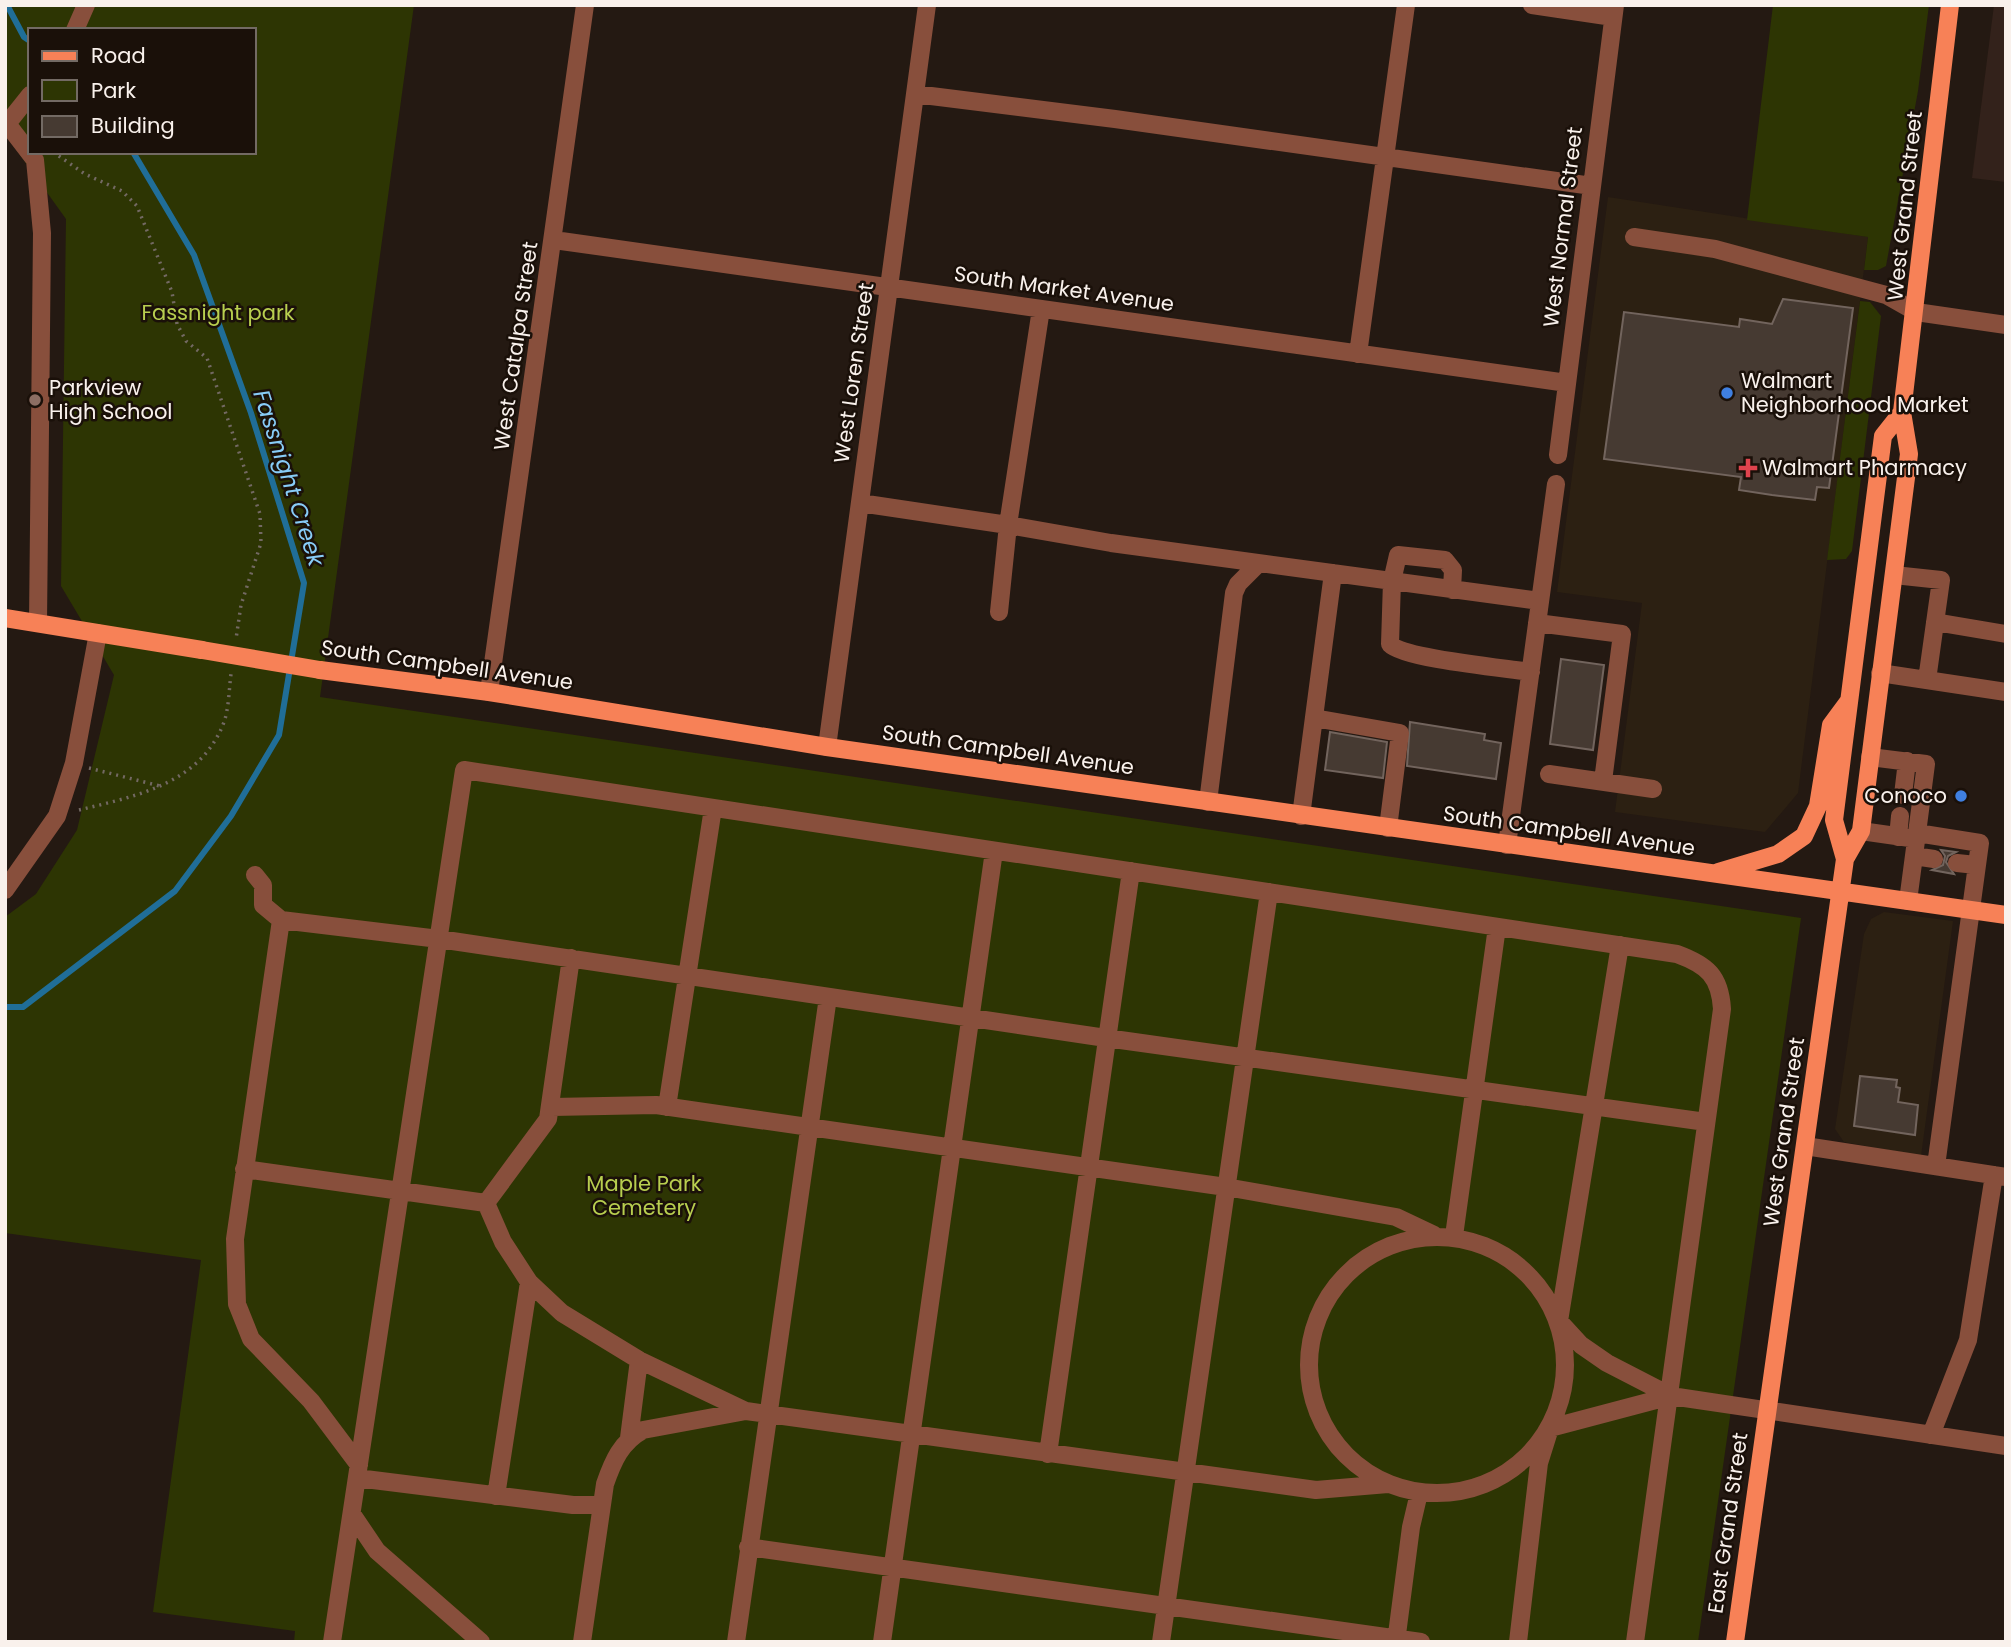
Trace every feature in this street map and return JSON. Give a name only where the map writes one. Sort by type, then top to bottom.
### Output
[{"type":"main road","name":"West Grand Street","points":[[1767,1411],[1845,859],[1861,831],[1909,454],[1902,412],[1916,312],[1950,5]]},
{"type":"main road","name":"West Grand Street","points":[[1845,859],[1834,820],[1848,702],[1883,436],[1902,412]]},
{"type":"main road","name":"South Campbell Avenue","points":[[5,618],[320,670],[489,692],[827,747],[2006,915]]},
{"type":"main road","points":[[1712,874],[1778,854],[1804,836],[1818,806],[1831,725],[1848,702]]},
{"type":"main road","name":"East Grand Street","points":[[1735,1642],[1767,1411]]},
{"type":"street","name":"West Catalpa Street","points":[[489,692],[586,5]]},
{"type":"street","name":"West Loren Street","points":[[827,747],[927,5]]},
{"type":"street","points":[[1358,354],[1406,5]]},
{"type":"street","points":[[1532,5],[1614,11]]},
{"type":"street","name":"West Normal Street","points":[[1558,456],[1614,11]]},
{"type":"street","points":[[915,94],[1592,186]]},
{"type":"street","points":[[28,97],[6,123],[28,151]]},
{"type":"street","points":[[30,154],[35,160],[42,233],[38,623]]},
{"type":"street","points":[[1634,237],[1727,252],[1886,295],[1916,312],[2006,325]]},
{"type":"street","name":"South Market Avenue","points":[[554,240],[1567,383]]},
{"type":"street","points":[[999,611],[1008,524],[1041,309]]},
{"type":"street","points":[[1507,845],[1556,484]]},
{"type":"street","points":[[860,503],[1008,524],[1111,543],[1540,601]]},
{"type":"street","points":[[1452,590],[1453,570],[1445,560],[1403,554],[1396,557],[1388,637],[1394,648],[1531,672]]},
{"type":"street","points":[[1208,802],[1234,593],[1259,563]]},
{"type":"street","points":[[1301,816],[1333,573]]},
{"type":"street","points":[[1894,575],[1941,580],[1927,680]]},
{"type":"street","points":[[1935,622],[2006,634]]},
{"type":"street","points":[[1537,623],[1622,634],[1603,781]]},
{"type":"street","points":[[5,890],[57,816],[74,763],[98,633]]},
{"type":"street","points":[[1880,673],[2006,692]]},
{"type":"street","points":[[1314,718],[1400,733],[1388,828]]},
{"type":"street","points":[[1870,757],[1926,764],[1908,901]]},
{"type":"street","points":[[1903,795],[1907,761]]},
{"type":"street","points":[[332,1642],[464,770],[1677,954],[1704,965],[1718,981],[1722,1009],[1671,1396],[1662,1438],[1635,1642]]},
{"type":"street","points":[[1549,774],[1653,789]]},
{"type":"street","points":[[667,1107],[713,808]]},
{"type":"street","points":[[1898,837],[1900,816]]},
{"type":"street","points":[[1861,831],[1916,843],[1980,843],[1936,1166]]},
{"type":"street","points":[[1916,843],[1934,859]]},
{"type":"street","points":[[882,1642],[994,850]]},
{"type":"street","points":[[1956,863],[1976,865]]},
{"type":"street","points":[[1048,1454],[1131,871]]},
{"type":"street","points":[[255,874],[264,885],[263,905],[281,920],[439,939],[1106,1038],[1706,1122]]},
{"type":"street","points":[[1161,1642],[1183,1474],[1247,1058],[1269,892]]},
{"type":"street","points":[[281,920],[235,1240],[237,1304],[251,1339],[311,1401],[358,1471],[496,1496],[573,1505],[600,1505]]},
{"type":"street","points":[[1454,1236],[1497,927]]},
{"type":"street","points":[[1518,1642],[1539,1463],[1564,1389],[1566,1368],[1559,1321],[1620,946]]},
{"type":"street","points":[[486,1203],[544,1128],[552,1107],[571,958]]},
{"type":"street","points":[[736,1642],[828,997]]},
{"type":"street","points":[[552,1107],[612,1104],[667,1107],[1226,1187],[1396,1217],[1434,1235]]},
{"type":"street","points":[[1805,1146],[2000,1176],[1968,1340],[1931,1435]]},
{"type":"street","points":[[244,1169],[486,1203]]},
{"type":"street","points":[[486,1203],[503,1242],[529,1282],[562,1313],[639,1360],[746,1410],[1183,1474],[1316,1490],[1388,1485]]},
{"type":"street","points":[[1671,1396],[1550,1428],[1532,1453],[1499,1478],[1480,1487],[1450,1494],[1419,1493],[1388,1485],[1356,1466],[1331,1439],[1315,1406],[1308,1369],[1312,1333],[1326,1298],[1350,1270],[1380,1249],[1415,1237],[1454,1236],[1488,1246],[1518,1264],[1542,1290],[1559,1321],[1580,1345],[1671,1396],[2006,1446]]},
{"type":"street","points":[[496,1496],[529,1282]]},
{"type":"street","points":[[629,1438],[639,1360]]},
{"type":"street","points":[[582,1642],[600,1505],[614,1460],[629,1438],[643,1430],[746,1410]]},
{"type":"street","points":[[1396,1640],[1411,1527],[1419,1493]]},
{"type":"street","points":[[352,1514],[377,1551],[481,1642]]},
{"type":"street","points":[[748,1547],[1421,1642]]},
{"type":"path","points":[[56,154],[85,174],[121,191],[137,206],[172,292],[177,324],[186,341],[207,358],[260,514],[261,543],[241,605],[235,644]]},
{"type":"path","points":[[57,816],[178,779],[205,756],[224,721],[232,670]]},
{"type":"path","points":[[74,763],[162,786]]},
{"type":"shaded area","points":[[1994,5],[2006,5],[2006,182],[1972,178]]},
{"type":"shaded area","points":[[1608,197],[1868,237],[1798,793],[1765,832],[1615,812],[1642,603],[1557,592]]},
{"type":"shaded area","points":[[1884,912],[1953,921],[1921,1156],[1844,1142],[1835,1129],[1864,934],[1871,919]]},
{"type":"green space","name":"Maple Park Cemetery","points":[[5,5],[414,5],[320,697],[1801,918],[1698,1642],[294,1642],[295,1631],[153,1612],[201,1260],[5,1233],[5,917],[36,894],[77,830],[114,675],[61,586],[66,219],[5,134]]},
{"type":"green space","points":[[1773,5],[1929,5],[1918,91],[1886,266],[1878,270],[1864,270],[1868,237],[1747,220]]},
{"type":"green space","points":[[1860,301],[1870,302],[1881,316],[1852,551],[1846,559],[1827,560]]},
{"type":"building","name":"Walmart Neighborhood Market","points":[[1783,299],[1853,308],[1829,488],[1817,487],[1815,500],[1772,495],[1739,490],[1741,477],[1604,459],[1624,312],[1739,327],[1740,319],[1772,324]]},
{"type":"building","points":[[1561,659],[1604,665],[1593,750],[1550,744]]},
{"type":"building","points":[[1410,722],[1485,734],[1484,740],[1501,743],[1496,779],[1407,766]]},
{"type":"building","points":[[1330,732],[1387,742],[1383,778],[1325,770]]},
{"type":"building","points":[[1941,850],[1956,852],[1948,856],[1946,862],[1954,874],[1932,870],[1943,865],[1945,856]]},
{"type":"building","points":[[1860,1076],[1897,1080],[1896,1087],[1900,1088],[1898,1102],[1918,1105],[1915,1135],[1854,1126]]},
{"type":"waterway","name":"Fassnight Creek","points":[[7,5],[28,40]]},
{"type":"waterway","name":"Fassnight Creek","points":[[5,1007],[23,1007],[175,891],[231,816],[279,735],[304,583],[251,413],[194,255],[134,154]]},
{"type":"place","name":"Walmart Neighborhood Market","points":[[1727,393]]},
{"type":"place","name":"Parkview High School","points":[[35,400]]},
{"type":"place","name":"Walmart Pharmacy","points":[[1748,468]]},
{"type":"place","name":"Conoco","points":[[1961,796]]},
{"type":"park label","name":"Fassnight park","points":[[218,313]]}]
